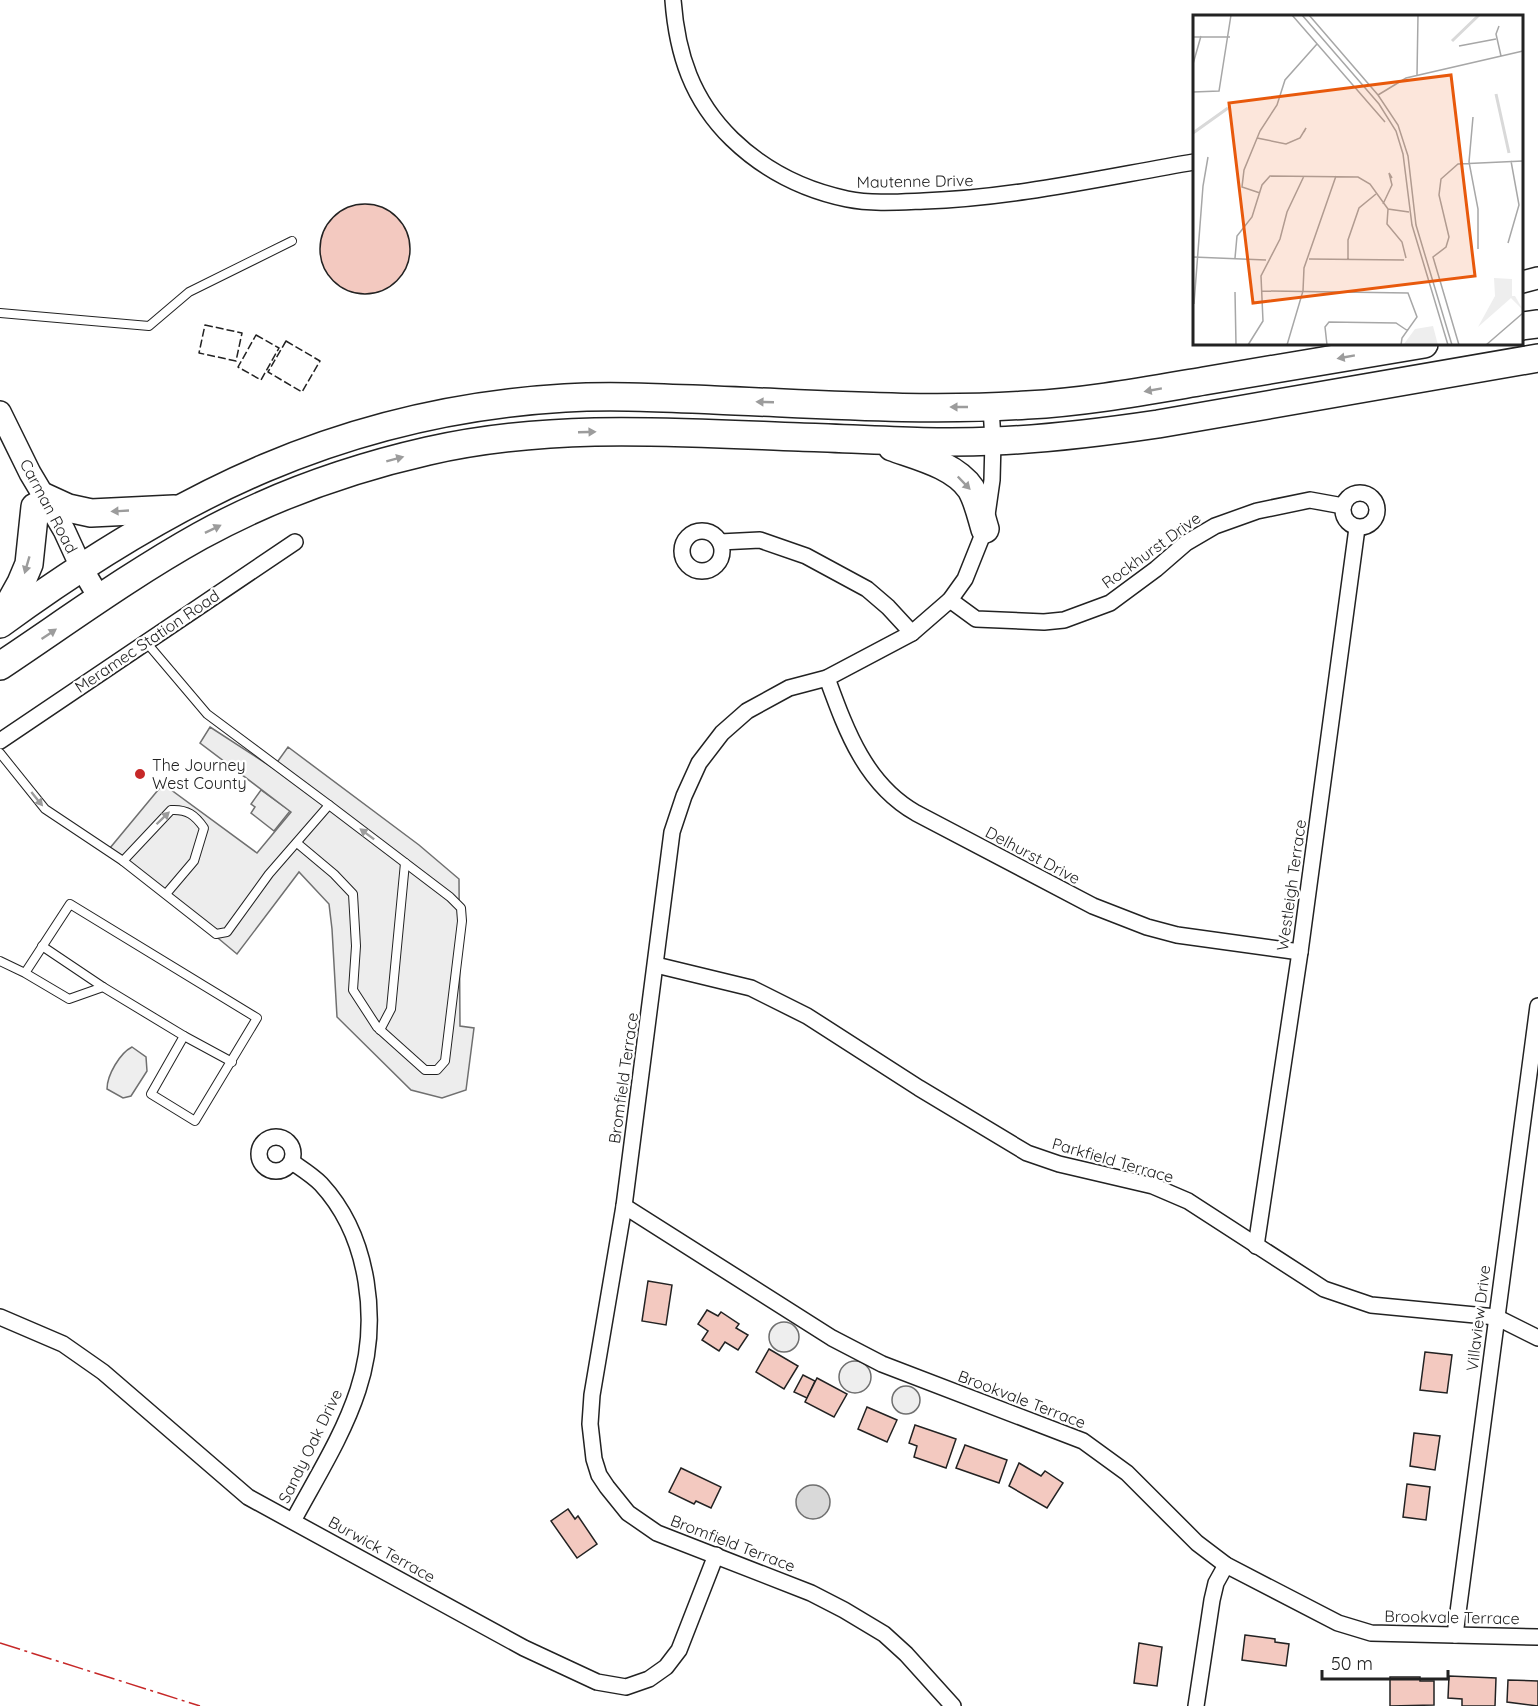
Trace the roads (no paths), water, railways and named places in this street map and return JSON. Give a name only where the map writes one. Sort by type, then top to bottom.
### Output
[{"type":"highway","points":[[1523,326],[1538,324]]},
{"type":"highway","points":[[0,623],[81,567],[178,509],[229,482],[329,442],[388,425],[446,412],[507,403],[567,398],[628,397],[887,406],[1036,405],[1109,397],[1418,345]]},
{"type":"highway","points":[[0,666],[100,599],[201,536],[256,508],[311,485],[429,450],[552,433],[614,431],[874,440],[993,441],[1098,433],[1538,358]]},
{"type":"highway","points":[[874,440],[931,462],[963,480],[971,489],[978,504],[985,529]]},
{"type":"highway","points":[[0,623],[29,564],[40,502],[91,513],[178,509]]},
{"type":"street","name":"Mautenne Drive","points":[[673,0],[675,29],[682,60],[702,101],[722,129],[747,153],[774,172],[807,188],[849,200],[891,202],[975,199],[1193,162]]},
{"type":"street","points":[[1523,282],[1538,279]]},
{"type":"street","name":"Bromfield Terrace","points":[[953,1706],[906,1654],[884,1634],[812,1593],[657,1533],[628,1513],[599,1475],[594,1459],[590,1424],[592,1395],[624,1206],[672,832],[684,796],[699,763],[722,733],[747,711],[789,687],[827,678],[912,633],[950,600],[965,579],[985,529],[990,506],[993,441],[991,407]]},
{"type":"street","name":"Carman Road","points":[[0,412],[30,473],[53,537],[81,567],[100,599]]},
{"type":"street","name":"Carman Road","points":[[0,440],[18,480],[40,502]]},
{"type":"street","points":[[1360,493],[1375,501],[1377,512],[1373,523],[1357,528],[1347,522],[1342,512],[1349,497],[1360,493]]},
{"type":"street","name":"Rockhurst Drive","points":[[950,600],[976,619],[1044,622],[1064,620],[1110,603],[1156,569],[1186,543],[1215,526],[1257,511],[1310,500],[1343,506]]},
{"type":"street","name":"Westleigh Terrace","points":[[1256,1246],[1300,951],[1357,528]]},
{"type":"street","points":[[720,542],[760,540],[806,556],[867,589],[912,633]]},
{"type":"street","name":"Meramec Station Road","points":[[0,741],[294,542]]},
{"type":"street","name":"Delhurst Drive","points":[[827,678],[845,728],[865,766],[902,805],[1093,906],[1147,927],[1177,935],[1300,951]]},
{"type":"street","name":"Parkfield Terrace","points":[[656,965],[751,988],[807,1016],[919,1088],[1027,1153],[1059,1164],[1153,1186],[1188,1202],[1324,1289],[1371,1305],[1496,1317],[1538,1338]]},
{"type":"street","name":"Villaview Drive","points":[[1455,1635],[1538,1006]]},
{"type":"street","name":"Sandy Oak Drive","points":[[292,1162],[320,1183],[345,1218],[356,1240],[367,1289],[369,1311],[365,1364],[358,1390],[346,1422],[293,1521]]},
{"type":"street","name":"Brookvale Terrace","points":[[624,1206],[832,1338],[882,1364],[1083,1441],[1127,1473],[1197,1543],[1226,1565],[1338,1623],[1371,1633],[1538,1637]]},
{"type":"street","name":"Burwick Terrace","points":[[0,1317],[63,1344],[103,1372],[248,1497],[524,1648],[597,1682],[626,1687],[649,1679],[666,1667],[679,1650],[716,1555]]},
{"type":"street","points":[[1196,1706],[1212,1600],[1216,1583],[1226,1565]]},
{"type":"lane","points":[[0,313],[149,326],[189,292],[292,241]]},
{"type":"lane","points":[[146,642],[207,714],[461,908],[462,921],[445,1061],[437,1070],[425,1070],[380,1030],[353,990],[356,945],[353,894],[334,874],[297,843]]},
{"type":"lane","points":[[0,753],[45,809],[123,861],[216,934],[227,932],[269,873],[329,805]]},
{"type":"lane","points":[[123,861],[171,810],[182,809],[196,817],[204,828],[194,861],[166,894]]},
{"type":"lane","points":[[380,1030],[391,1009],[405,863]]},
{"type":"lane","points":[[25,973],[70,904],[257,1018],[195,1121],[151,1094],[184,1036]]},
{"type":"lane","points":[[42,946],[103,987],[232,1062]]},
{"type":"lane","points":[[0,961],[69,999],[103,987]]},
{"type":"lane","points":[[0,966],[9,966]]},
{"type":"place","name":"The Journey West County","points":[[140,774]]}]
